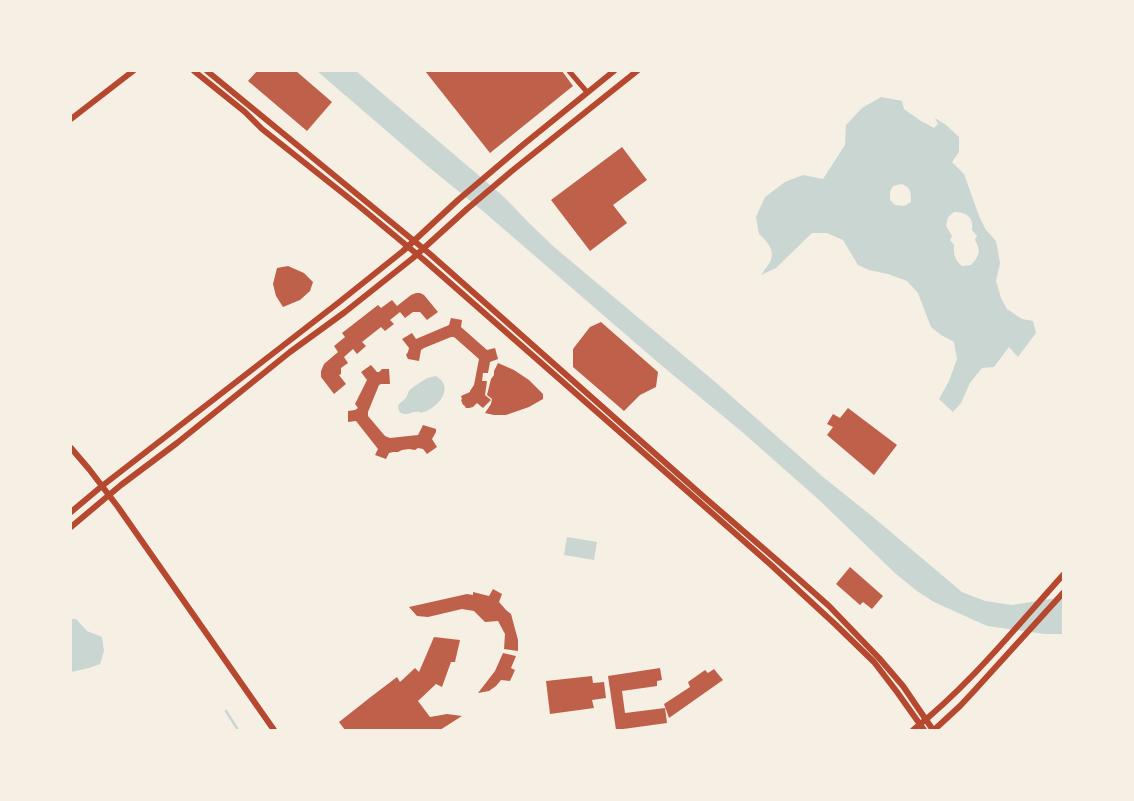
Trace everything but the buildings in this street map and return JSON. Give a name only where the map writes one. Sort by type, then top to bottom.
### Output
[{"type":"street","points":[[71,119],[132,71]]},
{"type":"street","points":[[194,71],[417,255],[770,564],[874,662],[922,727]]},
{"type":"street","points":[[207,71],[490,307],[829,606],[903,686],[934,730],[960,706],[1063,593]]},
{"type":"street","points":[[569,71],[587,92]]},
{"type":"street","points":[[71,512],[407,247],[458,200],[614,71]]},
{"type":"street","points":[[71,527],[121,485],[177,443],[290,352],[345,312],[417,255],[467,209],[637,71]]},
{"type":"street","points":[[71,448],[109,495],[274,730]]},
{"type":"street","points":[[914,730],[922,727],[927,719],[952,696],[1063,575]]},
{"type":"shaded area","points":[[317,71],[356,71],[504,197],[554,247],[714,381],[823,477],[962,592],[985,601],[1012,605],[1063,597],[1063,634],[1045,634],[987,626],[934,602],[917,591],[896,574],[818,499],[741,431]]},
{"type":"shaded area","points":[[881,97],[902,101],[904,109],[921,121],[934,128],[938,124],[935,118],[959,137],[959,152],[952,162],[964,174],[979,216],[986,230],[996,241],[1000,263],[996,281],[1001,298],[1007,309],[1022,319],[1033,321],[1036,333],[1018,357],[1009,347],[994,367],[982,368],[970,383],[961,403],[953,412],[939,399],[949,381],[957,359],[954,342],[931,327],[918,293],[907,281],[858,265],[843,240],[827,233],[812,233],[776,268],[761,275],[772,256],[769,246],[759,234],[756,217],[765,197],[785,182],[803,175],[823,179],[845,145],[846,125],[862,108]],"holes":[[[902,184],[910,191],[911,202],[904,206],[895,205],[890,200],[890,192],[893,186]],[[954,212],[968,216],[972,222],[972,230],[977,236],[975,240],[979,253],[971,265],[962,266],[955,257],[954,245],[950,240],[952,236],[946,226],[948,217]]]},
{"type":"shaded area","points":[[436,376],[442,381],[445,391],[435,406],[421,413],[406,414],[399,411],[398,405],[406,398],[412,388],[427,378]]},
{"type":"shaded area","points":[[567,537],[597,542],[594,560],[564,555]]},
{"type":"shaded area","points":[[71,619],[76,619],[87,631],[102,637],[104,651],[100,664],[71,672]]},
{"type":"waterway","points":[[226,711],[238,730]]}]
